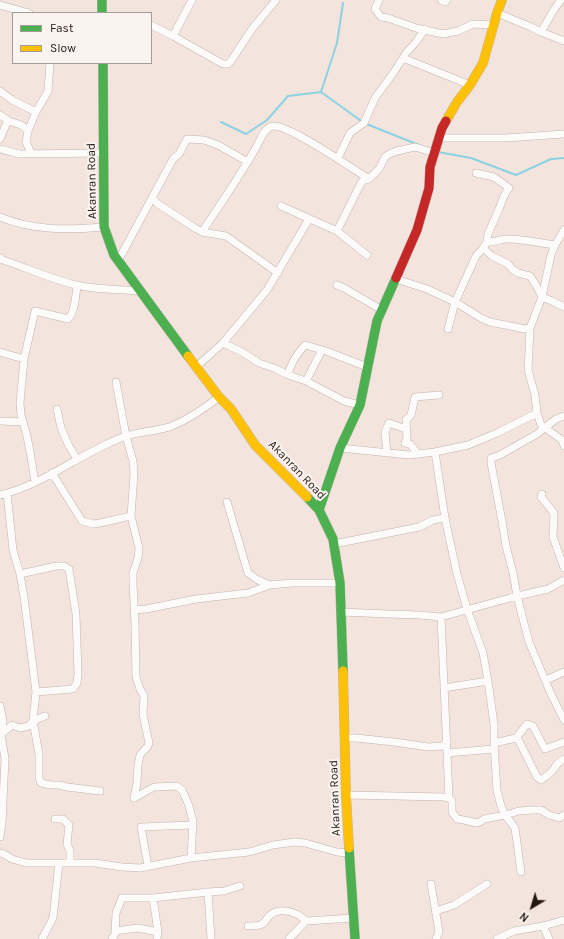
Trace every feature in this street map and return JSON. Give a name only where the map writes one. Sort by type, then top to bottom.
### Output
[{"type":"main road","points":[[102,0],[102,12]]},
{"type":"main road","points":[[319,510],[340,448],[360,404],[377,321],[417,230],[429,188],[430,167],[442,128],[483,62],[493,25],[502,0]]},
{"type":"main road","name":"Akanran Road","points":[[103,64],[104,227],[114,255],[196,367],[231,409],[255,445],[319,510],[333,539],[340,583],[346,795],[353,918],[357,939]]},
{"type":"street","points":[[173,36],[192,0]]},
{"type":"street","points":[[152,26],[223,64],[228,64],[252,29],[276,0]]},
{"type":"street","points":[[379,0],[375,9],[381,17],[416,28],[443,34],[458,31],[473,24],[493,25]]},
{"type":"street","points":[[441,0],[445,2],[447,0]]},
{"type":"street","points":[[542,32],[561,0]]},
{"type":"street","points":[[0,5],[25,12]]},
{"type":"street","points":[[497,13],[564,42]]},
{"type":"street","points":[[338,158],[350,133],[364,123],[375,98],[424,29]]},
{"type":"street","points":[[403,58],[470,85]]},
{"type":"street","points":[[31,153],[26,142],[28,131],[36,112],[48,91],[50,64]]},
{"type":"street","points":[[0,91],[12,100],[36,112]]},
{"type":"street","points":[[0,115],[8,120],[20,124],[28,131]]},
{"type":"street","points":[[0,139],[8,120]]},
{"type":"street","points":[[202,232],[248,162],[265,131],[272,126],[279,127],[296,134],[338,158],[368,179]]},
{"type":"street","points":[[337,231],[362,181],[368,179],[379,169],[385,157],[397,150],[414,147],[436,148],[506,138],[564,134]]},
{"type":"street","points":[[118,261],[173,160],[179,154],[187,139],[204,140],[218,145],[248,162]]},
{"type":"street","points":[[0,149],[18,154],[103,153]]},
{"type":"street","points":[[448,329],[455,302],[476,256],[485,245],[504,196],[509,188],[494,177],[476,173]]},
{"type":"street","points":[[152,198],[164,208],[202,232],[226,236],[278,273]]},
{"type":"street","points":[[281,206],[337,231],[367,255]]},
{"type":"street","points":[[0,217],[25,225],[53,229],[104,227]]},
{"type":"street","points":[[196,367],[223,343],[267,290],[309,219]]},
{"type":"street","points":[[564,230],[551,255],[542,297],[530,328],[528,370],[541,425],[562,440],[564,446]]},
{"type":"street","points":[[485,245],[504,239],[555,245]]},
{"type":"street","points":[[485,245],[492,256],[508,264],[518,273],[530,276],[542,297],[564,307]]},
{"type":"street","points":[[0,258],[53,279],[77,285],[140,291]]},
{"type":"street","points":[[396,279],[427,289],[455,302],[490,322],[525,329],[530,328]]},
{"type":"street","points":[[35,482],[24,422],[21,415],[20,403],[24,359],[35,311],[68,319],[73,310],[77,285]]},
{"type":"street","points":[[337,285],[382,310]]},
{"type":"street","points":[[223,343],[242,352],[259,363],[306,381],[344,401],[360,404]]},
{"type":"street","points":[[288,375],[290,367],[300,350],[305,345],[367,367]]},
{"type":"street","points":[[306,381],[322,350]]},
{"type":"street","points":[[0,352],[24,359]]},
{"type":"street","points":[[116,382],[126,436],[133,461],[134,474],[131,516],[139,548],[138,558],[133,573],[136,677],[144,696],[143,714],[149,743],[140,755],[134,798],[154,787],[177,786],[182,790],[188,803],[193,821],[191,858]]},
{"type":"street","points":[[418,454],[410,444],[405,443],[406,420],[411,415],[415,397],[439,395]]},
{"type":"street","points":[[100,791],[41,783],[39,778],[39,754],[34,721],[36,692],[20,574],[13,550],[3,494],[12,492],[35,482],[105,445],[131,434],[159,430],[173,426],[197,413],[220,397]]},
{"type":"street","points":[[57,409],[61,428],[77,459]]},
{"type":"street","points":[[340,448],[387,454],[409,455],[435,452],[468,445],[497,433],[537,413]]},
{"type":"street","points":[[564,416],[556,419],[537,434],[500,455],[491,458],[506,546],[529,642],[564,720]]},
{"type":"street","points":[[0,421],[24,422]]},
{"type":"street","points":[[387,454],[385,432],[389,423],[406,429]]},
{"type":"street","points":[[435,452],[445,518],[456,574],[483,653],[488,680],[494,724],[497,791],[505,816],[515,828],[521,872]]},
{"type":"street","points":[[52,473],[82,520],[93,524],[100,524],[131,516]]},
{"type":"street","points":[[542,494],[541,497],[554,513],[553,537],[564,568]]},
{"type":"street","points":[[227,502],[248,573],[258,580],[270,585]]},
{"type":"street","points":[[334,544],[419,528],[433,520],[445,518]]},
{"type":"street","points":[[20,574],[56,566],[64,566],[69,569],[76,614],[77,684],[73,689],[36,692]]},
{"type":"street","points":[[341,612],[441,617],[548,589],[564,580]]},
{"type":"street","points":[[134,610],[196,599],[248,593],[270,585],[292,583],[340,583]]},
{"type":"street","points":[[441,617],[447,740],[450,753],[450,798],[452,801],[452,812],[457,819],[477,823],[484,819],[505,816],[519,811],[541,810],[549,815],[560,818],[564,815]]},
{"type":"street","points":[[546,680],[564,672]]},
{"type":"street","points":[[444,688],[488,680]]},
{"type":"street","points":[[0,706],[3,721],[0,734],[5,758],[2,782],[2,823],[0,837]]},
{"type":"street","points":[[0,734],[12,725],[20,728],[29,726],[34,721],[45,716]]},
{"type":"street","points":[[450,753],[494,746],[516,738],[527,724],[533,726],[545,750],[564,742]]},
{"type":"street","points":[[345,738],[394,742],[428,747],[443,746],[447,740]]},
{"type":"street","points":[[516,738],[519,741],[537,777],[541,780],[550,774],[555,766],[564,759]]},
{"type":"street","points":[[346,795],[450,798]]},
{"type":"street","points":[[54,819],[63,819],[69,825],[67,844],[70,851],[70,863]]},
{"type":"street","points":[[148,866],[141,828],[192,825]]},
{"type":"street","points":[[0,853],[12,859],[26,863],[94,863],[140,868],[191,858],[249,852],[273,845],[295,842],[305,843],[337,852],[349,853]]},
{"type":"street","points":[[42,939],[53,918],[59,863]]},
{"type":"street","points":[[432,884],[439,932],[436,939]]},
{"type":"street","points":[[436,911],[454,905],[487,884]]},
{"type":"street","points":[[112,939],[115,934],[116,913],[122,898],[153,898],[224,891],[240,886]]},
{"type":"street","points":[[208,892],[211,939]]},
{"type":"street","points":[[115,930],[138,928],[158,936],[153,898]]},
{"type":"street","points":[[248,926],[261,925],[270,915],[285,911],[294,912],[306,921]]},
{"type":"street","points":[[289,939],[306,921],[353,918]]},
{"type":"street","points":[[497,939],[514,931],[543,926],[564,920]]},
{"type":"street","points":[[543,926],[549,939]]},
{"type":"waterway","points":[[321,92],[337,43],[343,3]]},
{"type":"waterway","points":[[221,122],[246,134],[267,120],[288,96],[321,92],[364,123],[419,145]]},
{"type":"waterway","points":[[438,152],[471,158],[516,175],[551,159],[564,158]]},
{"type":"traffic: fast","points":[[102,0],[102,12]]},
{"type":"traffic: fast","points":[[103,64],[104,227],[114,255],[188,356]]},
{"type":"traffic: fast","points":[[319,510],[340,448],[360,405],[377,321],[396,278]]},
{"type":"traffic: fast","points":[[307,497],[319,510],[333,539],[340,583],[343,671]]},
{"type":"traffic: fast","points":[[349,848],[355,939]]},
{"type":"traffic: slow","points":[[446,121],[483,63],[502,0]]},
{"type":"traffic: slow","points":[[188,356],[219,397],[231,409],[255,445],[307,497]]},
{"type":"traffic: slow","points":[[343,671],[346,795],[349,848]]},
{"type":"traffic: jam","points":[[396,278],[417,230],[429,188],[430,167],[442,128],[446,121]]}]
